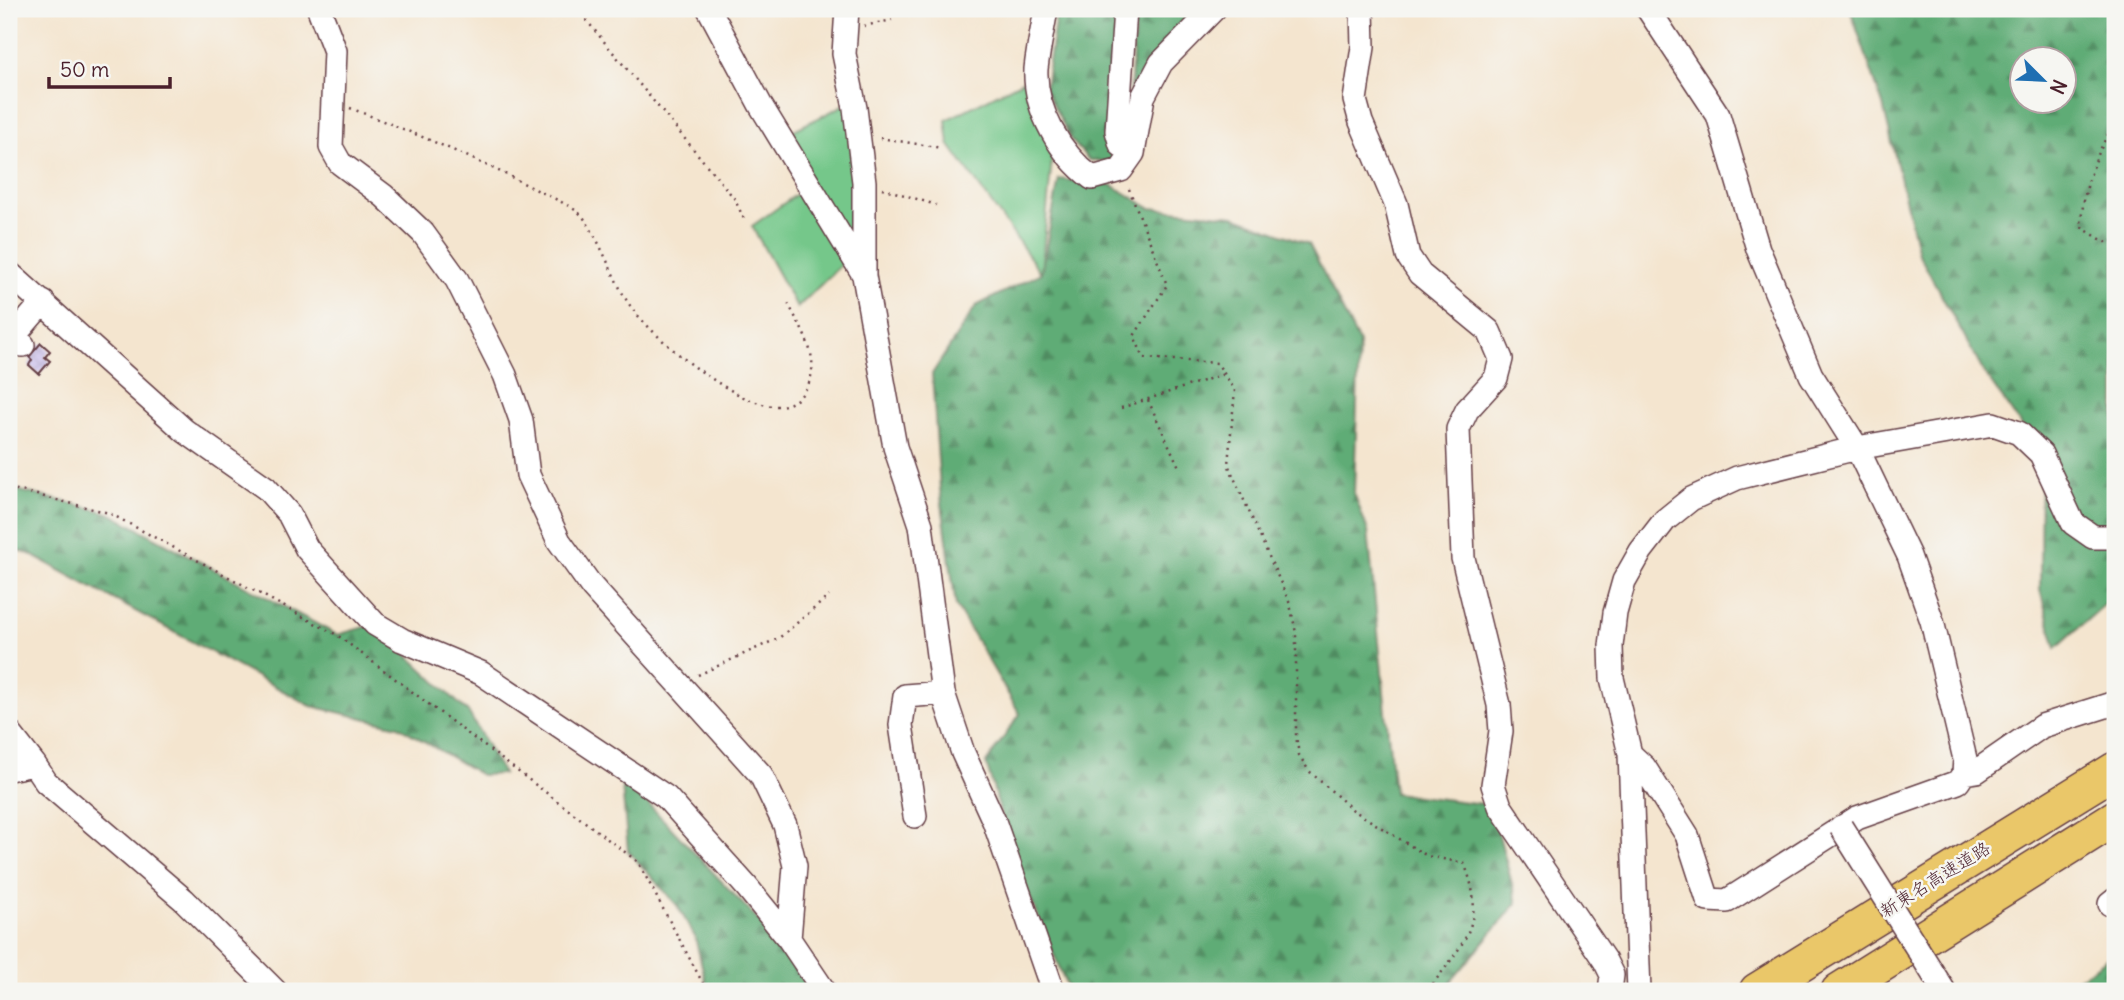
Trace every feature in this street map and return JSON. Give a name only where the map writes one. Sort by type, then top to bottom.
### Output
[{"type":"highway","name":"新東名高速道路","points":[[1757,991],[2115,770]]},
{"type":"highway","points":[[1839,991],[2115,818]]},
{"type":"street","points":[[319,9],[335,51],[331,147],[340,163],[384,197],[423,233],[457,280],[505,376],[521,420],[528,475],[559,541],[592,587],[761,775],[785,825],[795,866],[789,939]]},
{"type":"street","points":[[709,9],[761,106],[864,276]]},
{"type":"street","points":[[1046,9],[1036,71],[1045,117],[1072,163],[1092,178],[1127,162]]},
{"type":"street","points":[[1125,9],[1117,131],[1127,162]]},
{"type":"street","points":[[1127,162],[1143,97],[1161,63],[1214,9]]},
{"type":"street","points":[[1363,9],[1363,47],[1355,100],[1361,122],[1396,204],[1408,256],[1420,274],[1489,331],[1501,359],[1496,377],[1467,410],[1458,429],[1463,558],[1499,705],[1500,731],[1493,785],[1500,806],[1605,961],[1612,975],[1610,991]]},
{"type":"street","points":[[1630,754],[1644,766],[1687,835],[1708,900],[1727,901],[1841,827],[1896,802],[1958,782],[1964,773],[1965,759],[1932,621],[1909,556],[1857,448],[1811,375],[1758,249],[1718,115],[1648,9]]},
{"type":"street","points":[[846,19],[844,54],[864,182],[864,276],[895,447],[921,525],[943,692],[963,753],[994,821],[1053,991]]},
{"type":"street","points":[[9,273],[185,431],[266,488],[289,514],[307,550],[375,624],[402,640],[481,673],[666,797],[702,833],[789,939],[824,991]]},
{"type":"street","points":[[23,345],[14,336],[43,302]]},
{"type":"street","points":[[1639,991],[1630,754],[1612,678],[1611,646],[1615,613],[1624,581],[1641,551],[1665,520],[1691,499],[1737,478],[1857,448],[1993,424],[2019,433],[2041,454],[2073,523],[2093,537],[2115,537]]},
{"type":"street","points":[[915,816],[901,725],[905,696],[943,692]]},
{"type":"street","points":[[1964,773],[1977,771],[2042,726],[2115,704]]},
{"type":"street","points":[[9,732],[46,782],[184,900],[275,991]]},
{"type":"street","points":[[9,769],[34,764]]},
{"type":"street","points":[[1841,827],[1944,991]]},
{"type":"path","points":[[577,9],[734,198],[744,219]]},
{"type":"path","points":[[846,19],[892,20]]},
{"type":"path","points":[[334,102],[415,133],[580,213],[629,304],[652,332],[683,360],[766,407],[787,406],[800,397],[810,382],[813,365],[805,337],[787,301]]},
{"type":"path","points":[[2115,122],[2098,150],[2081,208],[2081,227],[2105,242],[2115,241]]},
{"type":"path","points":[[858,135],[942,148]]},
{"type":"path","points":[[1127,162],[1167,285],[1134,336],[1144,358],[1217,363],[1235,390],[1228,464],[1290,604],[1296,634],[1296,736],[1299,755],[1309,771],[1353,810],[1427,856],[1464,863],[1475,890],[1473,920],[1463,945],[1432,985],[1431,991]]},
{"type":"path","points":[[864,182],[936,205]]},
{"type":"path","points":[[1121,408],[1224,374]]},
{"type":"path","points":[[1147,400],[1179,467]]},
{"type":"path","points":[[9,488],[109,513],[337,635],[638,862],[707,991]]},
{"type":"path","points":[[678,685],[779,638],[829,596]]},
{"type":"green space","points":[[1057,9],[1122,9],[1106,113],[1113,162],[1089,160],[1071,140],[1045,88]]},
{"type":"green space","points":[[1136,9],[1196,9],[1153,60],[1129,110]]},
{"type":"green space","points":[[1850,9],[2115,9],[2115,595],[2056,648],[2040,590],[2041,454],[1983,371],[1918,253],[1883,105]]},
{"type":"green space","points":[[1032,76],[1053,148],[1041,273],[949,144],[946,120]]},
{"type":"green space","points":[[848,103],[862,196],[855,251],[797,308],[752,226],[811,184],[790,132]]},
{"type":"green space","points":[[1059,179],[1112,185],[1150,208],[1234,216],[1309,244],[1359,343],[1354,493],[1368,531],[1394,793],[1491,805],[1517,903],[1443,991],[1069,991],[1015,862],[986,763],[1020,714],[956,606],[940,489],[932,374],[976,306],[1041,273]]},
{"type":"green space","points":[[9,488],[109,513],[337,635],[375,624],[469,713],[503,774],[481,775],[398,726],[311,706],[30,554],[9,548]]},
{"type":"green space","points":[[621,775],[778,941],[810,991],[708,991],[695,937],[677,905],[628,851]]},
{"type":"green space","points":[[2115,953],[2115,991],[2060,991]]},
{"type":"building","points":[[41,343],[50,351],[45,357],[50,361],[39,374],[29,365],[32,360],[29,357]]}]
